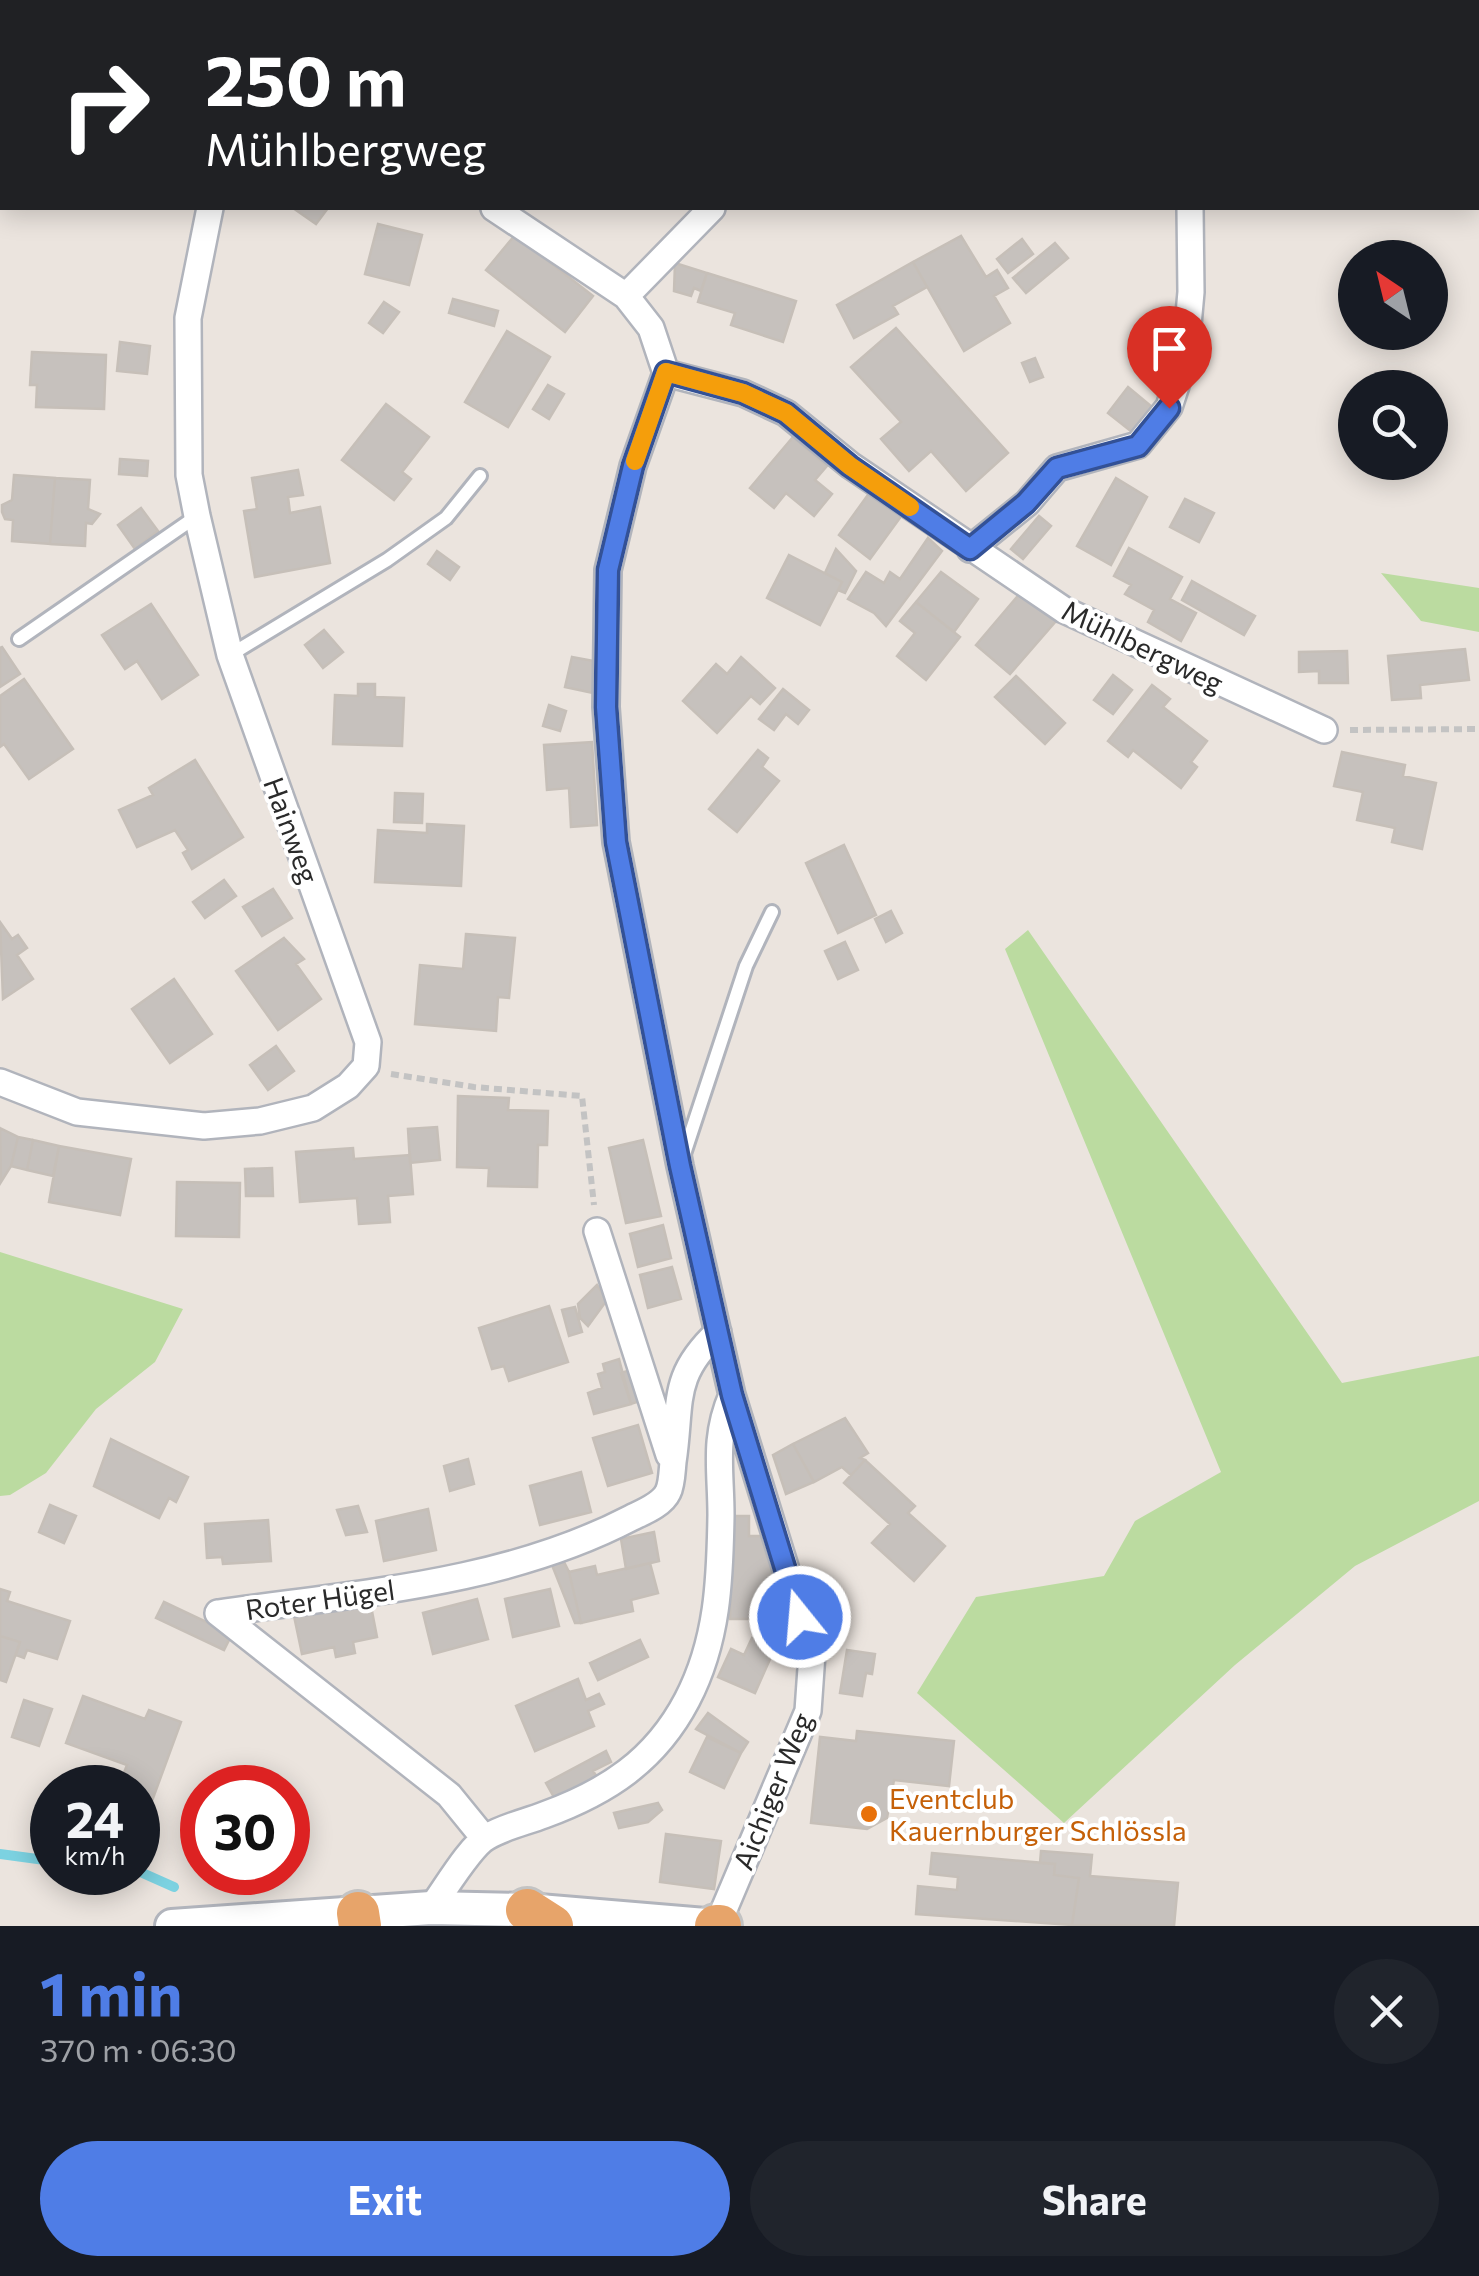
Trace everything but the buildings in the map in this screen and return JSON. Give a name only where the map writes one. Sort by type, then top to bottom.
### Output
[{"type":"street","name":"Hainweg","points":[[210,210],[188,318],[189,475],[230,655],[368,1042],[366,1066]]},
{"type":"street","points":[[497,210],[626,296],[651,328],[666,372]]},
{"type":"street","points":[[626,296],[710,210]]},
{"type":"street","points":[[970,549],[1026,503],[1057,468],[1138,446],[1169,408],[1185,358],[1191,292],[1190,210]]},
{"type":"street","name":"Mühlbergweg","points":[[666,372],[743,393],[786,413],[850,466],[1064,610],[1324,730]]},
{"type":"street","name":"Aichiger Weg","points":[[666,372],[633,466],[608,570],[606,707],[616,842],[680,1166],[732,1395],[812,1654],[808,1711],[717,1926]]},
{"type":"street","points":[[0,1082],[77,1112],[204,1126],[260,1121],[313,1108],[348,1086],[366,1066]]},
{"type":"street","points":[[596,1231],[660,1421],[672,1470]]},
{"type":"street","name":"Roter Hügel","points":[[484,1838],[449,1794],[218,1613],[429,1583],[544,1557],[661,1502],[669,1491],[680,1416],[679,1388],[693,1355],[718,1332]]},
{"type":"street","points":[[431,1908],[484,1838],[582,1802],[618,1782],[652,1752],[688,1700],[715,1629],[721,1510],[716,1474],[718,1443],[732,1395]]},
{"type":"street","points":[[172,1926],[359,1920],[431,1908],[539,1918],[717,1926]]},
{"type":"lane","points":[[230,655],[387,560],[446,518],[480,476]]},
{"type":"lane","points":[[19,639],[197,516]]},
{"type":"lane","points":[[680,1166],[740,982],[772,912]]},
{"type":"path","points":[[1324,730],[1479,729]]},
{"type":"path","points":[[366,1066],[407,1080],[582,1096],[596,1231]]},
{"type":"green space","points":[[1381,573],[1479,588],[1479,632],[1421,621]]},
{"type":"green space","points":[[1028,930],[1342,1383],[1479,1356],[1479,1501],[1355,1566],[1235,1665],[1064,1823],[917,1693],[976,1597],[1104,1576],[1135,1521],[1221,1472],[1005,949]]},
{"type":"green space","points":[[0,1252],[183,1309],[155,1362],[96,1409],[46,1473],[10,1495],[0,1496]]},
{"type":"waterway","points":[[0,1854],[30,1858]]},
{"type":"waterway","points":[[160,1881],[174,1887]]},
{"type":"slow traffic","points":[[635,461],[666,372],[743,393],[786,413],[850,466],[910,507]]},
{"type":"place","name":"Eventclub Kauernburger Schlössla","points":[[869,1814]]},
{"type":"route","points":[[800,1617],[732,1395],[680,1166],[616,842],[606,707],[608,570],[633,466],[666,372],[743,393],[786,413],[850,466],[970,549],[1026,503],[1057,468],[1138,446],[1169,408]]}]
